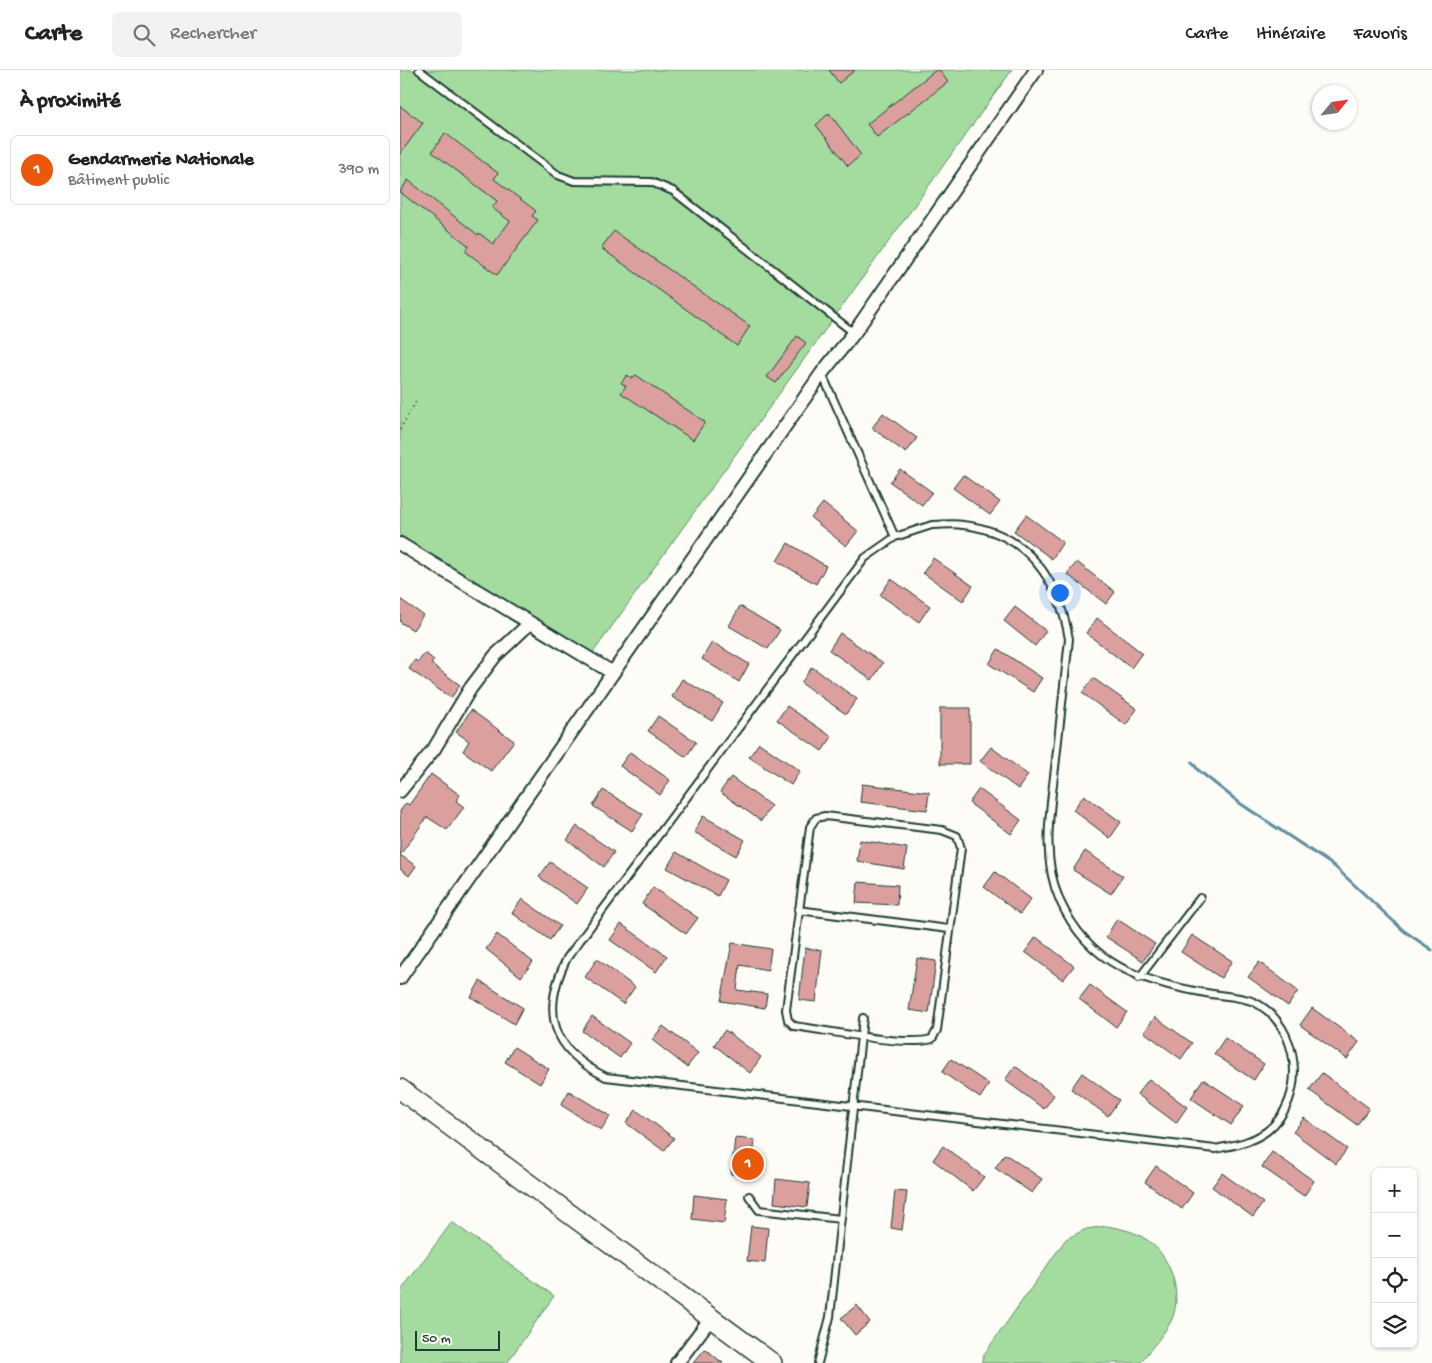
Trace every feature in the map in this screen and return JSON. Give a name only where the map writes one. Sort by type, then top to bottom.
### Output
[{"type":"street","points":[[402,970],[613,673],[822,373],[854,333],[1036,70]]},
{"type":"street","points":[[400,544],[613,673]]},
{"type":"street","points":[[400,791],[434,749],[470,689],[495,656],[530,623]]},
{"type":"street","points":[[400,1089],[772,1363]]},
{"type":"street","points":[[677,1363],[711,1318]]},
{"type":"lane","points":[[418,70],[558,175],[574,180],[651,182],[673,191],[854,333]]},
{"type":"lane","points":[[822,373],[895,537]]},
{"type":"lane","points":[[962,524],[986,530],[1016,544],[1038,563],[1053,584],[1064,611],[1069,639],[1047,835],[1050,870],[1060,901],[1075,927],[1105,958],[1139,978],[1167,987],[1253,1002],[1269,1013],[1283,1029],[1293,1053],[1294,1080],[1288,1104],[1269,1130],[1249,1142],[1214,1149],[606,1077],[585,1066],[571,1054],[555,1024],[552,1008],[555,982],[567,958],[865,558],[895,537],[932,525],[962,524]]},
{"type":"lane","points":[[825,816],[942,830],[957,836],[961,848],[948,929],[937,1030],[932,1039],[921,1042],[861,1035],[794,1026],[788,1020],[786,1010],[798,910],[810,827],[816,818],[825,816]]},
{"type":"lane","points":[[1139,978],[1200,898]]},
{"type":"lane","points":[[798,910],[948,929]]},
{"type":"lane","points":[[818,1363],[830,1317],[863,1018]]},
{"type":"lane","points":[[749,1196],[759,1210],[841,1219]]},
{"type":"path","points":[[400,429],[417,400]]},
{"type":"green space","points":[[400,70],[1012,70],[592,654],[400,535]]},
{"type":"green space","points":[[452,1222],[554,1296],[507,1363],[400,1363],[400,1292]]},
{"type":"green space","points":[[1107,1226],[1138,1234],[1155,1247],[1168,1265],[1175,1287],[1175,1309],[1172,1319],[1140,1363],[981,1363],[985,1353],[1066,1239],[1086,1229]]},
{"type":"building","points":[[829,70],[855,70],[839,83]]},
{"type":"building","points":[[936,70],[939,70],[948,82],[877,137],[867,124]]},
{"type":"building","points":[[400,106],[423,123],[400,154]]},
{"type":"building","points":[[829,113],[861,155],[848,166],[816,125]]},
{"type":"building","points":[[445,133],[498,173],[494,179],[536,211],[532,216],[538,220],[497,275],[465,251],[469,246],[400,192],[408,180],[478,235],[479,233],[493,244],[510,221],[492,208],[497,201],[432,152]]},
{"type":"building","points":[[614,231],[750,326],[737,346],[601,248]]},
{"type":"building","points":[[797,336],[806,343],[776,383],[767,377]]},
{"type":"building","points":[[627,375],[632,378],[636,375],[705,422],[693,440],[621,393],[626,386],[621,383]]},
{"type":"building","points":[[883,413],[917,438],[906,453],[872,428]]},
{"type":"building","points":[[900,469],[932,492],[922,505],[890,482]]},
{"type":"building","points":[[963,475],[1000,502],[990,515],[953,488]]},
{"type":"building","points":[[823,503],[858,531],[846,546],[811,518]]},
{"type":"building","points":[[1026,515],[1063,542],[1052,559],[1014,531]]},
{"type":"building","points":[[788,543],[826,566],[816,584],[777,561]]},
{"type":"building","points":[[933,558],[973,586],[963,601],[923,573]]},
{"type":"building","points":[[1077,562],[1115,592],[1106,604],[1067,574]]},
{"type":"building","points":[[891,579],[930,606],[919,622],[880,595]]},
{"type":"building","points":[[400,599],[423,615],[413,630],[400,622]]},
{"type":"building","points":[[740,606],[780,630],[768,649],[729,626]]},
{"type":"building","points":[[1015,607],[1046,631],[1035,646],[1004,621]]},
{"type":"building","points":[[1097,618],[1142,653],[1131,668],[1086,633]]},
{"type":"building","points":[[840,633],[883,663],[872,680],[829,650]]},
{"type":"building","points":[[712,642],[749,664],[739,682],[702,659]]},
{"type":"building","points":[[998,649],[1042,678],[1033,692],[989,664]]},
{"type":"building","points":[[425,653],[434,660],[431,664],[460,685],[451,698],[409,669],[415,660],[418,662]]},
{"type":"building","points":[[812,667],[857,699],[846,714],[801,683]]},
{"type":"building","points":[[1093,678],[1137,709],[1126,725],[1082,693]]},
{"type":"building","points":[[682,679],[723,703],[712,721],[672,697]]},
{"type":"building","points":[[787,706],[832,737],[822,751],[777,720]]},
{"type":"building","points":[[940,708],[970,708],[970,764],[940,764]]},
{"type":"building","points":[[471,710],[514,741],[491,771],[463,751],[469,741],[456,732]]},
{"type":"building","points":[[658,716],[696,742],[686,757],[648,731]]},
{"type":"building","points":[[759,743],[800,771],[791,785],[749,757]]},
{"type":"building","points":[[991,747],[1028,775],[1018,789],[980,761]]},
{"type":"building","points":[[630,752],[670,780],[660,795],[620,766]]},
{"type":"building","points":[[431,774],[460,795],[456,801],[464,807],[447,830],[427,817],[400,855],[400,811],[406,803],[409,805]]},
{"type":"building","points":[[731,777],[771,806],[761,821],[720,792]]},
{"type":"building","points":[[862,784],[929,792],[927,810],[860,802]]},
{"type":"building","points":[[979,789],[1021,820],[1011,834],[969,803]]},
{"type":"building","points":[[603,790],[643,814],[632,831],[593,806]]},
{"type":"building","points":[[1084,795],[1121,822],[1110,838],[1073,810]]},
{"type":"building","points":[[703,816],[745,840],[736,856],[694,832]]},
{"type":"building","points":[[577,826],[614,852],[604,867],[567,840]]},
{"type":"building","points":[[860,840],[907,848],[904,869],[857,861]]},
{"type":"building","points":[[1085,851],[1123,876],[1111,894],[1073,870]]},
{"type":"building","points":[[676,852],[726,880],[718,896],[667,868]]},
{"type":"building","points":[[400,855],[416,866],[409,876],[400,869]]},
{"type":"building","points":[[550,862],[588,888],[577,904],[539,877]]},
{"type":"building","points":[[995,872],[1031,899],[1020,914],[984,887]]},
{"type":"building","points":[[858,882],[898,885],[897,905],[856,903]]},
{"type":"building","points":[[653,887],[698,918],[686,934],[642,904]]},
{"type":"building","points":[[522,899],[560,926],[550,940],[512,913]]},
{"type":"building","points":[[1117,919],[1155,944],[1143,961],[1106,937]]},
{"type":"building","points":[[621,924],[667,956],[656,972],[610,940]]},
{"type":"building","points":[[497,934],[533,962],[521,977],[486,949]]},
{"type":"building","points":[[1192,935],[1232,961],[1221,978],[1181,952]]},
{"type":"building","points":[[1036,937],[1074,966],[1063,980],[1025,952]]},
{"type":"building","points":[[732,943],[771,949],[768,970],[740,965],[737,990],[767,994],[765,1008],[721,1001]]},
{"type":"building","points":[[805,948],[822,950],[816,1002],[799,1000]]},
{"type":"building","points":[[917,958],[936,961],[929,1013],[909,1010]]},
{"type":"building","points":[[597,959],[635,987],[623,1004],[585,977]]},
{"type":"building","points":[[1259,962],[1298,991],[1288,1006],[1248,977]]},
{"type":"building","points":[[480,981],[523,1008],[514,1024],[471,997]]},
{"type":"building","points":[[1090,985],[1127,1012],[1116,1027],[1079,999]]},
{"type":"building","points":[[1312,1008],[1359,1042],[1347,1059],[1300,1025]]},
{"type":"building","points":[[592,1016],[630,1043],[620,1058],[582,1031]]},
{"type":"building","points":[[1155,1017],[1192,1043],[1181,1059],[1144,1032]]},
{"type":"building","points":[[663,1026],[698,1053],[687,1067],[652,1040]]},
{"type":"building","points":[[725,1030],[761,1057],[750,1073],[714,1045]]},
{"type":"building","points":[[1225,1038],[1264,1064],[1254,1080],[1214,1054]]},
{"type":"building","points":[[514,1047],[549,1069],[540,1084],[505,1062]]},
{"type":"building","points":[[951,1059],[989,1084],[980,1098],[942,1072]]},
{"type":"building","points":[[1015,1066],[1054,1095],[1044,1109],[1005,1080]]},
{"type":"building","points":[[1082,1073],[1119,1100],[1108,1116],[1071,1089]]},
{"type":"building","points":[[1322,1073],[1369,1108],[1357,1125],[1309,1090]]},
{"type":"building","points":[[1149,1079],[1187,1107],[1176,1123],[1137,1094]]},
{"type":"building","points":[[1203,1079],[1244,1106],[1231,1125],[1191,1098]]},
{"type":"building","points":[[569,1091],[610,1116],[601,1130],[561,1105]]},
{"type":"building","points":[[636,1110],[674,1138],[664,1151],[626,1123]]},
{"type":"building","points":[[1304,1118],[1347,1149],[1336,1164],[1293,1132]]},
{"type":"building","points":[[735,1138],[755,1140],[751,1176],[731,1174]]},
{"type":"building","points":[[943,1146],[984,1177],[973,1191],[933,1160]]},
{"type":"building","points":[[1272,1152],[1314,1181],[1304,1196],[1262,1167]]},
{"type":"building","points":[[1005,1154],[1042,1179],[1032,1193],[995,1168]]},
{"type":"building","points":[[1156,1166],[1193,1193],[1182,1209],[1145,1182]]},
{"type":"building","points":[[1222,1173],[1263,1203],[1253,1217],[1212,1187]]},
{"type":"building","points":[[776,1179],[810,1183],[807,1207],[774,1203]]},
{"type":"building","points":[[895,1191],[907,1192],[902,1230],[891,1228]]},
{"type":"building","points":[[694,1195],[727,1199],[724,1223],[692,1219]]},
{"type":"building","points":[[751,1226],[768,1228],[765,1263],[747,1261]]},
{"type":"building","points":[[857,1305],[870,1322],[855,1335],[841,1318]]},
{"type":"building","points":[[705,1349],[723,1363],[693,1363]]},
{"type":"waterway","points":[[1192,762],[1198,770],[1241,804],[1334,866],[1404,931],[1432,950]]},
{"type":"place","name":"Gendarmerie Nationale","points":[[748,1164]]}]
